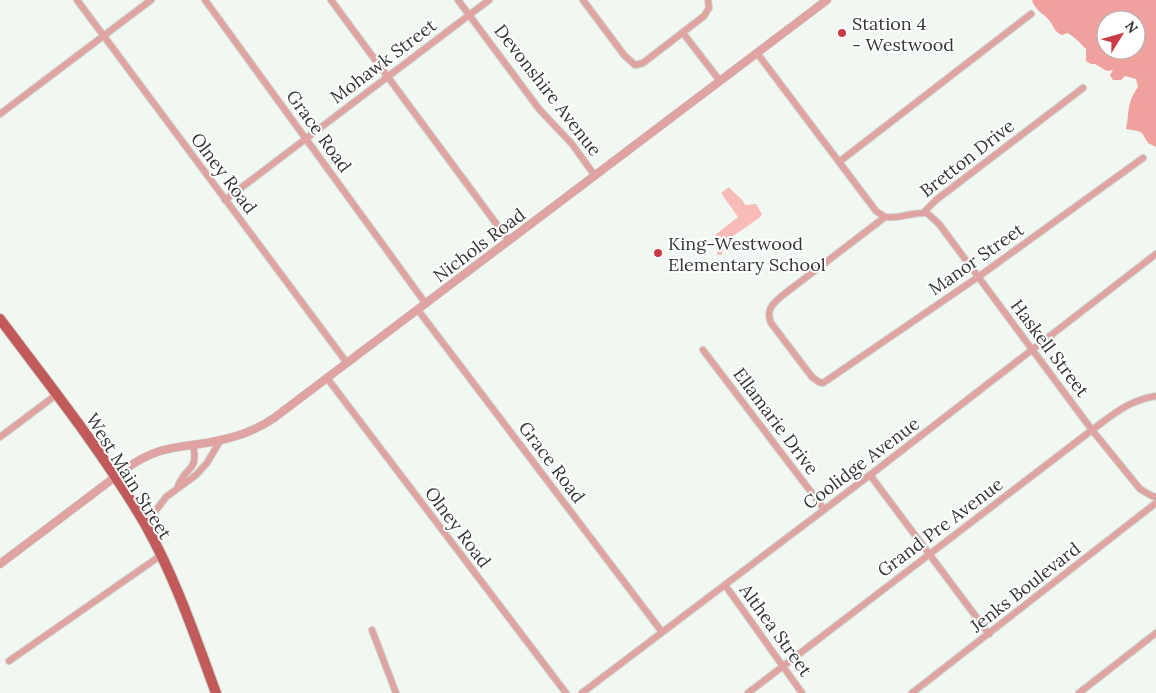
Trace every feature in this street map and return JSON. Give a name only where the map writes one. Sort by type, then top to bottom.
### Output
[{"type":"main road","name":"West Main Street","points":[[0,318],[115,478],[145,525],[185,612],[216,693]]},
{"type":"street","name":"Olney Road","points":[[77,0],[347,363]]},
{"type":"street","points":[[0,114],[151,0]]},
{"type":"street","name":"Grace Road","points":[[205,0],[426,304]]},
{"type":"street","points":[[331,0],[509,241]]},
{"type":"street","name":"Devonshire Avenue","points":[[458,0],[539,109],[572,144],[595,176]]},
{"type":"street","name":"Mohawk Street","points":[[225,200],[488,0]]},
{"type":"street","points":[[583,0],[628,60],[635,65],[643,63],[704,16],[709,8],[708,0]]},
{"type":"street","name":"Nichols Road","points":[[0,564],[139,459],[156,451],[174,447],[220,441],[251,431],[265,424],[827,0]]},
{"type":"street","points":[[839,162],[1031,14]]},
{"type":"street","points":[[683,33],[720,81]]},
{"type":"street","points":[[756,53],[876,211],[885,217]]},
{"type":"street","name":"Bretton Drive","points":[[885,217],[893,218],[923,213],[936,200],[1083,88]]},
{"type":"street","name":"Manor Street","points":[[885,217],[783,295],[769,308],[771,323],[815,380],[823,382],[978,277],[1143,158]]},
{"type":"street","name":"Haskell Street","points":[[923,213],[927,213],[935,220],[1092,430],[1140,489],[1156,497]]},
{"type":"street","name":"Coolidge Avenue","points":[[582,693],[870,475],[1156,254]]},
{"type":"street","name":"Grace Road","points":[[418,310],[662,632]]},
{"type":"street","name":"Ellamarie Drive","points":[[703,350],[824,509]]},
{"type":"street","name":"Olney Road","points":[[327,378],[566,693]]},
{"type":"street","points":[[0,437],[56,395]]},
{"type":"street","name":"Grand Pre Avenue","points":[[748,693],[1092,430],[1128,404],[1139,399],[1156,396]]},
{"type":"street","points":[[145,525],[158,505],[178,486],[196,475],[207,463],[220,441]]},
{"type":"street","points":[[178,486],[196,459],[193,445]]},
{"type":"street","points":[[870,475],[989,634]]},
{"type":"street","name":"Jenks Boulevard","points":[[912,693],[1156,503]]},
{"type":"street","points":[[9,661],[160,556]]},
{"type":"street","name":"Althea Street","points":[[725,585],[802,693]]},
{"type":"street","points":[[372,630],[396,693]]},
{"type":"street","points":[[1079,693],[1156,633]]},
{"type":"shaded area","points":[[1033,0],[1156,0],[1156,147],[1148,143],[1142,133],[1126,129],[1130,103],[1138,87],[1136,79],[1125,76],[1121,80],[1113,80],[1110,75],[1113,70],[1107,71],[1086,61],[1086,49],[1067,33],[1062,35],[1057,32],[1049,20],[1034,5]]},
{"type":"shaded area","points":[[729,187],[745,205],[756,204],[762,214],[723,243],[722,255],[717,255],[719,242],[715,235],[738,217],[721,193]]},
{"type":"place","name":"Station 4 - Westwood","points":[[842,33]]},
{"type":"place","name":"King-Westwood Elementary School","points":[[658,253]]}]
